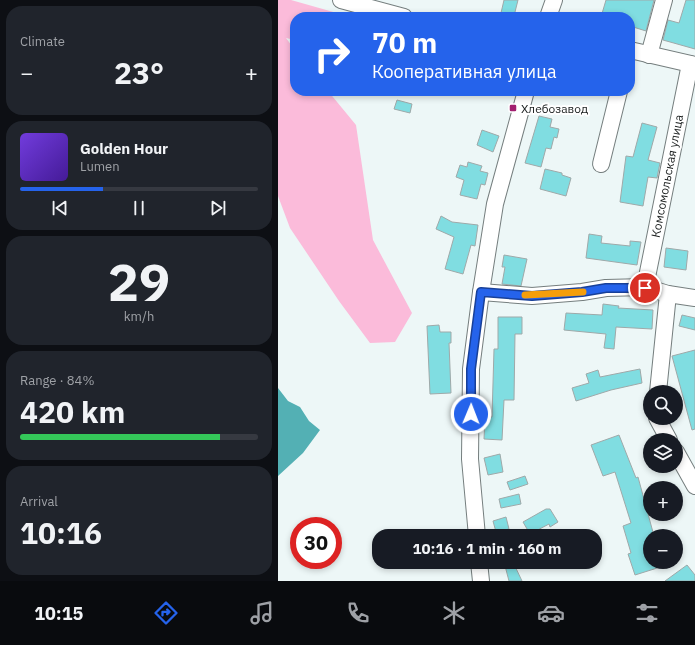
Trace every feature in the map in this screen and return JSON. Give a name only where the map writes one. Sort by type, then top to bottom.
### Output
[{"type":"street","points":[[341,0],[385,12]]},
{"type":"street","points":[[550,12],[554,0]]},
{"type":"street","points":[[649,55],[664,0]]},
{"type":"street","points":[[635,51],[692,65]]},
{"type":"street","name":"Комсомольская улица","points":[[645,288],[692,65]]},
{"type":"street","points":[[476,529],[470,459],[471,369],[495,204],[525,96]]},
{"type":"street","points":[[601,164],[618,96]]},
{"type":"street","points":[[481,292],[532,296],[582,292],[606,288],[645,288],[668,294],[695,298]]},
{"type":"street","points":[[659,385],[668,294]]},
{"type":"street","points":[[683,465],[695,486]]},
{"type":"street","points":[[480,569],[481,581]]},
{"type":"shaded area","points":[[278,0],[291,0],[333,12],[290,12],[290,39],[286,38],[290,43],[290,96],[332,96],[356,125],[373,240],[412,313],[395,342],[370,343],[339,301],[290,228],[278,196]]},
{"type":"water","points":[[278,388],[288,401],[300,407],[309,421],[320,430],[303,453],[278,476]]},
{"type":"building","points":[[504,0],[518,0],[515,12],[501,12]]},
{"type":"building","points":[[606,0],[654,0],[646,31],[635,28],[635,12],[602,12]]},
{"type":"building","points":[[686,0],[695,0],[695,49],[663,40],[668,20],[679,23]]},
{"type":"building","points":[[397,100],[412,104],[410,113],[394,109]]},
{"type":"building","points":[[539,116],[552,119],[550,127],[559,129],[557,138],[554,137],[551,149],[546,148],[541,167],[525,163]]},
{"type":"building","points":[[642,123],[657,127],[648,160],[660,163],[657,178],[648,177],[643,206],[620,202],[626,156],[633,157]]},
{"type":"building","points":[[482,130],[499,136],[493,152],[477,145]]},
{"type":"building","points":[[468,162],[482,166],[480,171],[488,173],[485,185],[481,184],[477,199],[460,195],[464,180],[456,177],[460,165],[467,167]]},
{"type":"building","points":[[545,169],[562,173],[562,175],[571,178],[566,196],[540,189]]},
{"type":"building","points":[[441,216],[452,222],[478,225],[475,246],[471,245],[463,274],[445,269],[454,237],[436,229]]},
{"type":"building","points":[[589,234],[602,236],[601,243],[630,246],[630,241],[641,242],[637,265],[586,258]]},
{"type":"building","points":[[666,248],[688,251],[686,270],[664,267]]},
{"type":"building","points":[[504,255],[527,259],[521,286],[502,284],[505,267],[502,267]]},
{"type":"building","points":[[603,304],[619,306],[618,308],[653,310],[652,329],[616,327],[614,349],[604,348],[606,334],[564,330],[566,313],[602,315]]},
{"type":"building","points":[[682,315],[695,318],[695,330],[679,326]]},
{"type":"building","points":[[498,317],[522,317],[522,334],[515,334],[514,400],[504,400],[502,440],[484,439],[485,417],[492,417],[494,349],[498,349]]},
{"type":"building","points":[[439,325],[440,332],[451,332],[451,343],[449,343],[451,393],[430,394],[427,326]]},
{"type":"building","points":[[695,350],[695,429],[692,430],[683,397],[683,385],[680,385],[672,356]]},
{"type":"building","points":[[640,369],[642,383],[611,390],[576,401],[572,388],[589,383],[586,374],[598,370],[600,377]]},
{"type":"building","points":[[619,435],[636,478],[638,477],[643,495],[643,521],[650,521],[652,529],[643,529],[643,569],[654,569],[635,575],[628,554],[631,553],[623,526],[631,523],[615,472],[603,476],[591,445]]},
{"type":"building","points":[[500,454],[503,472],[488,475],[484,458]]},
{"type":"building","points":[[525,476],[528,484],[510,490],[507,482]]},
{"type":"building","points":[[519,494],[521,504],[501,508],[499,499]]},
{"type":"building","points":[[546,509],[550,509],[558,522],[550,527],[549,524],[540,529],[527,529],[523,522]]},
{"type":"building","points":[[506,517],[509,529],[495,529],[493,521]]},
{"type":"building","points":[[687,565],[695,575],[695,581],[665,581],[683,569]]},
{"type":"building","points":[[506,569],[516,569],[522,581],[509,581]]},
{"type":"slow traffic","points":[[525,295],[532,296],[583,292]]},
{"type":"place","name":"Хлебозавод","points":[[513,108]]},
{"type":"route","points":[[471,414],[471,369],[481,292],[532,296],[582,292],[606,288],[645,288]]}]
